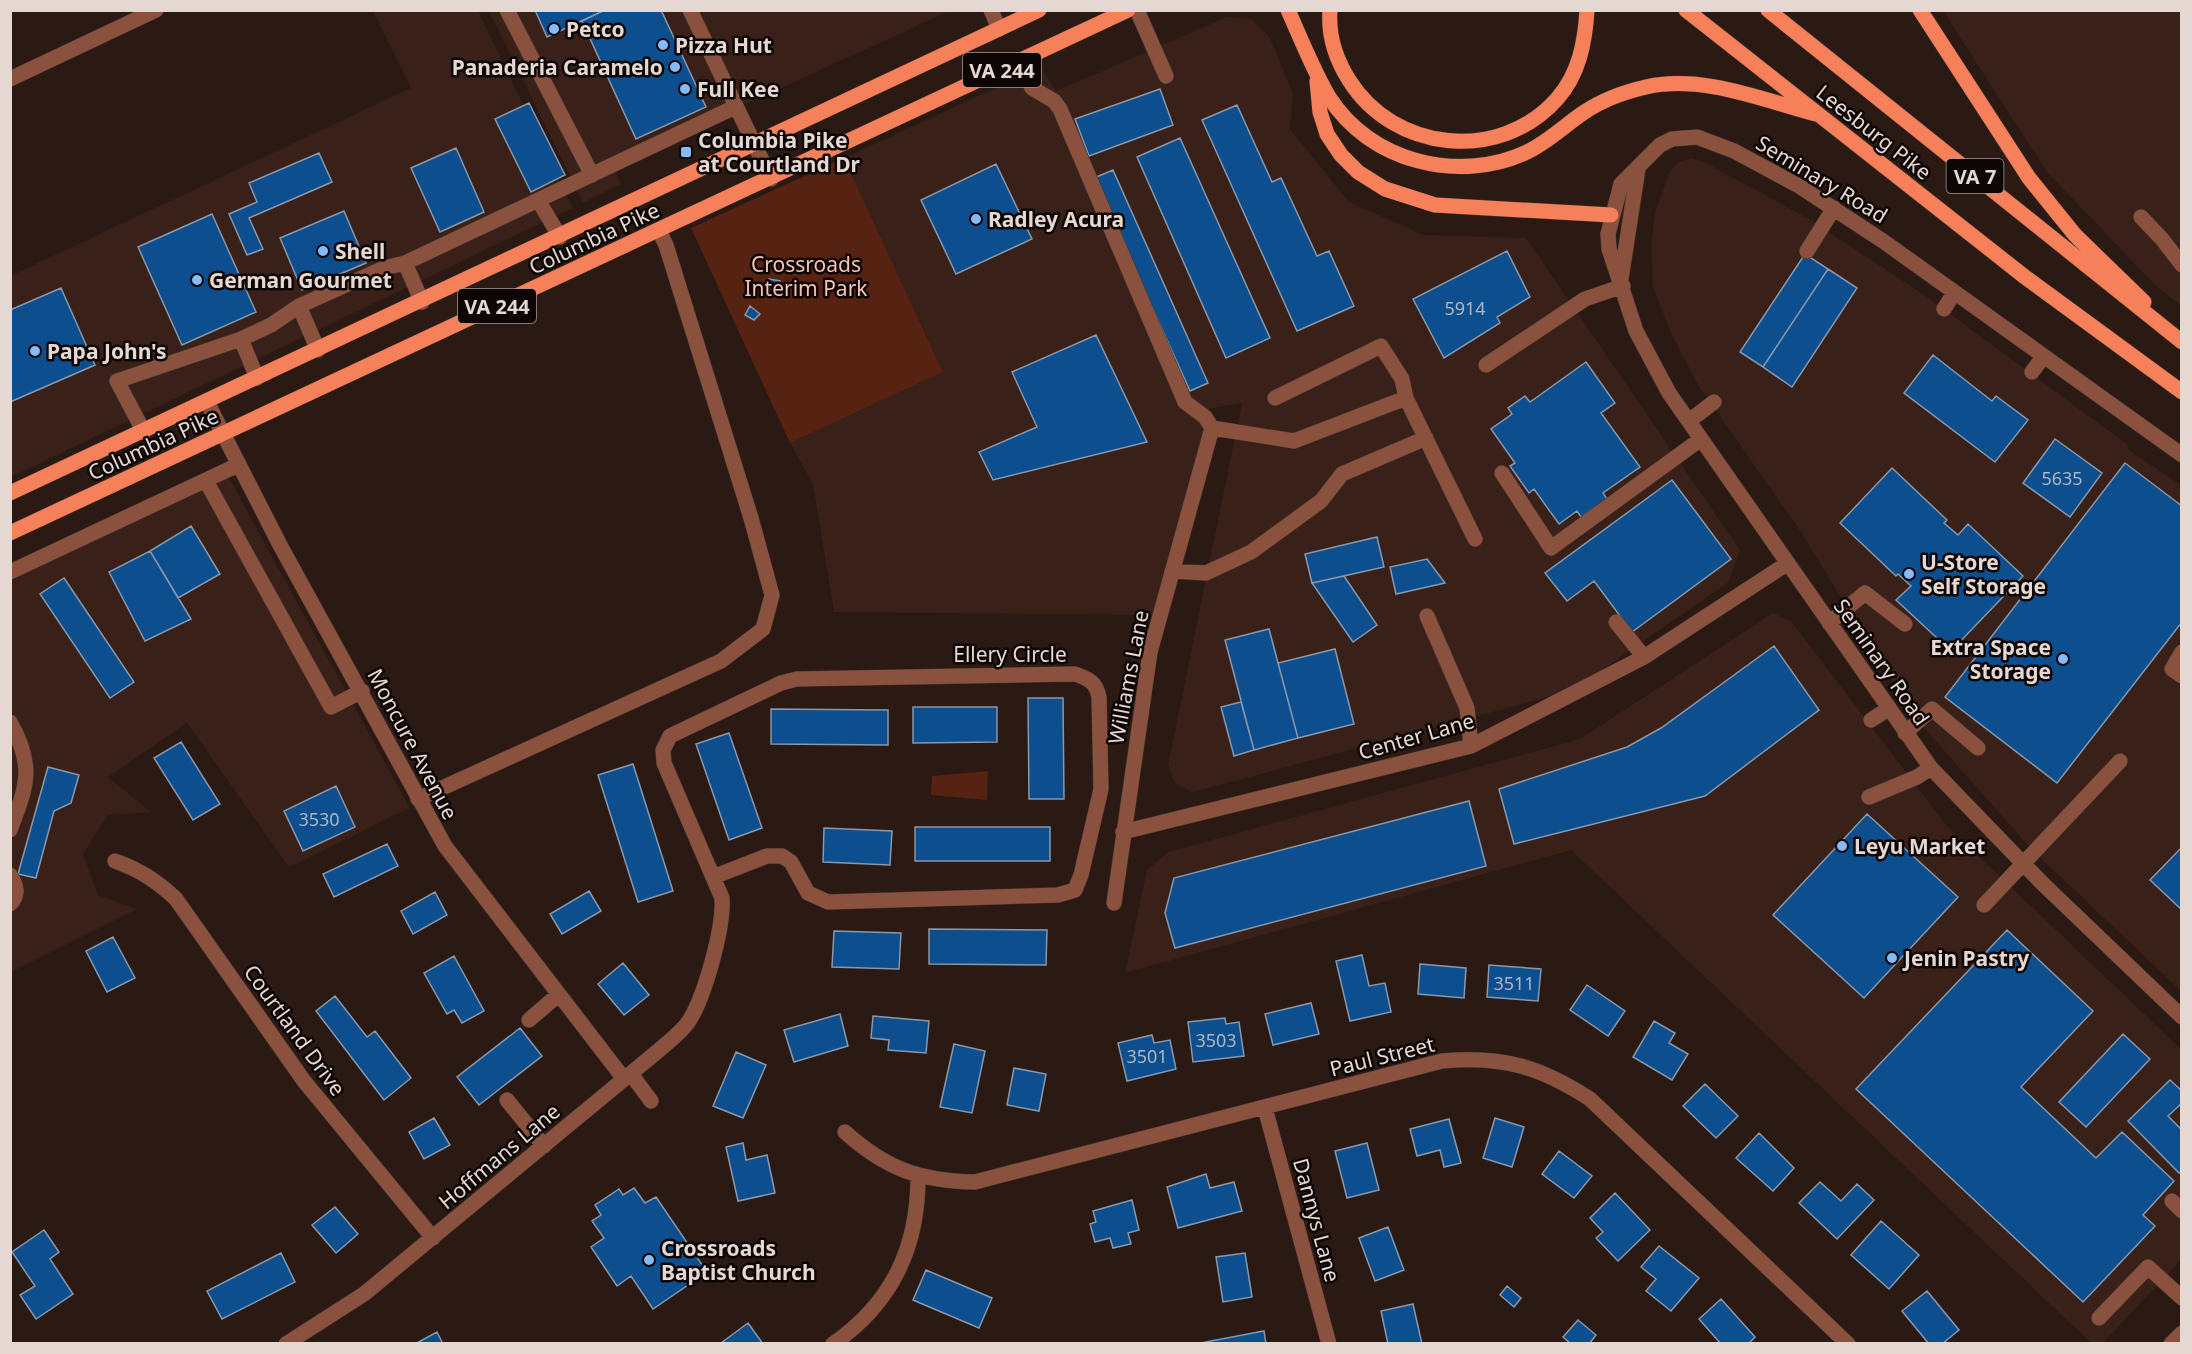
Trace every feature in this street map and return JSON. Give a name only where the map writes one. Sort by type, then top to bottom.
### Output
[{"type":"main road","name":"Columbia Pike","points":[[10,493],[755,146],[1039,10]]},
{"type":"main road","name":"Columbia Pike","points":[[10,533],[771,179],[1128,10]]},
{"type":"main road","points":[[1288,10],[1330,98],[1360,132],[1383,147],[1413,160],[1441,166],[1470,167],[1489,164],[1526,152],[1609,99],[1648,86],[1678,84],[1704,86],[1815,114]]},
{"type":"main road","points":[[1330,10],[1332,44],[1343,71],[1355,90],[1391,123],[1413,134],[1448,142],[1497,137],[1540,115],[1557,99],[1575,69],[1586,35],[1587,10]]},
{"type":"main road","name":"Leesburg Pike","points":[[1686,10],[1815,114],[2083,321],[2181,392]]},
{"type":"main road","name":"Leesburg Pike","points":[[1768,10],[2181,341]]},
{"type":"main road","points":[[1920,10],[2029,178],[2074,235],[2122,279],[2181,341]]},
{"type":"main road","points":[[1317,72],[1320,112],[1327,134],[1341,155],[1358,172],[1385,189],[1435,205],[1611,215]]},
{"type":"street","points":[[10,79],[156,10]]},
{"type":"street","points":[[507,10],[592,174]]},
{"type":"street","points":[[690,10],[771,179]]},
{"type":"street","points":[[991,10],[999,29]]},
{"type":"street","points":[[1137,10],[1166,76]]},
{"type":"street","points":[[1019,62],[1032,88],[1054,101],[1060,109],[1185,402],[1205,417],[1212,428],[1294,441],[1406,398]]},
{"type":"street","points":[[144,432],[117,381],[241,339],[271,325],[298,306],[384,268],[405,263],[735,107]]},
{"type":"street","name":"Seminary Road","points":[[2181,455],[1834,208],[1734,151],[1697,137],[1678,138],[1660,145],[1618,188],[1611,215],[1609,249],[1622,283],[1636,332],[1669,393],[1888,710],[1931,768],[2023,864],[2181,1017]]},
{"type":"street","name":"Seminary Road","points":[[1622,283],[1638,169]]},
{"type":"street","points":[[538,200],[560,237]]},
{"type":"street","points":[[1807,251],[1834,208]]},
{"type":"street","points":[[2141,217],[2162,239],[2181,266]]},
{"type":"street","points":[[418,799],[721,661],[764,629],[772,596],[757,540],[666,245],[659,231]]},
{"type":"street","points":[[405,263],[422,302]]},
{"type":"street","points":[[1486,365],[1585,299],[1622,283]]},
{"type":"street","points":[[1944,309],[1954,293]]},
{"type":"street","points":[[298,306],[318,350]]},
{"type":"street","points":[[241,339],[257,378]]},
{"type":"street","points":[[1275,398],[1380,346],[1402,379],[1406,398],[1475,539]]},
{"type":"street","points":[[2032,372],[2043,357]]},
{"type":"street","name":"Moncure Avenue","points":[[207,402],[238,465],[450,854],[558,995],[627,1077],[651,1101]]},
{"type":"street","points":[[1689,421],[1713,402]]},
{"type":"street","name":"Williams Lane","points":[[1114,903],[1150,652],[1212,428]]},
{"type":"street","points":[[1172,571],[1206,573],[1251,552],[1321,501],[1342,474],[1426,438]]},
{"type":"street","points":[[1502,473],[1551,548],[1701,439]]},
{"type":"street","points":[[11,571],[238,465]]},
{"type":"street","points":[[206,481],[331,707],[362,691]]},
{"type":"street","name":"Center Lane","points":[[1123,832],[1471,746],[1644,657],[1788,563]]},
{"type":"street","points":[[1829,623],[1865,594],[1905,624]]},
{"type":"street","points":[[1427,616],[1467,708],[1471,746]]},
{"type":"street","points":[[1616,622],[1644,657]]},
{"type":"street","points":[[2181,652],[2172,669],[2181,676]]},
{"type":"street","name":"Ellery Circle","points":[[709,972],[723,912],[722,898],[664,763],[663,750],[670,736],[781,683],[797,678],[1075,674],[1089,679],[1097,686],[1101,789],[1081,875],[1075,890],[1058,896],[828,902],[808,893],[791,862],[782,856],[767,856],[713,877]]},
{"type":"street","points":[[1905,733],[1932,708],[1978,748]]},
{"type":"street","points":[[1871,720],[1888,710]]},
{"type":"street","points":[[10,722],[24,750],[28,772],[25,794],[10,830]]},
{"type":"street","points":[[1984,905],[2120,761]]},
{"type":"street","points":[[1869,798],[1917,777],[1931,768]]},
{"type":"street","name":"Courtland Drive","points":[[115,861],[137,869],[157,881],[176,899],[304,1082],[433,1238]]},
{"type":"street","points":[[10,875],[16,887],[16,894],[10,904]]},
{"type":"street","name":"Hoffmans Lane","points":[[286,1344],[364,1294],[627,1077],[689,1022],[709,972]]},
{"type":"street","points":[[529,1020],[558,995]]},
{"type":"street","name":"Paul Street","points":[[845,1132],[866,1151],[890,1166],[918,1177],[946,1181],[991,1180],[1442,1061],[1501,1060],[1532,1068],[1558,1079],[1590,1099],[1848,1344]]},
{"type":"street","points":[[507,1100],[544,1146]]},
{"type":"street","name":"Dannys Lane","points":[[1265,1108],[1329,1344]]},
{"type":"street","points":[[833,1344],[853,1329],[879,1304],[895,1280],[907,1250],[918,1201],[918,1177]]},
{"type":"street","points":[[2099,1318],[2148,1267],[2181,1298]]},
{"type":"street","points":[[2171,1344],[2181,1333]]},
{"type":"shaded area","points":[[373,11],[478,11],[573,208],[11,477],[10,276],[411,88]]},
{"type":"shaded area","points":[[489,11],[950,11],[719,116],[614,169],[621,184],[583,203]]},
{"type":"shaded area","points":[[1943,11],[2181,11],[2181,306],[2152,282],[2047,172]]},
{"type":"shaded area","points":[[1227,17],[1252,19],[1270,38],[1293,94],[1290,129],[1349,202],[1424,235],[1526,238],[1740,550],[1729,582],[1571,691],[1193,792],[1175,783],[1168,765],[1242,403],[1195,411],[1212,428],[1160,615],[834,612],[813,484],[790,443],[943,372],[844,158],[1041,67],[1056,91]]},
{"type":"shaded area","points":[[1691,158],[1706,163],[1809,219],[1923,294],[2128,445],[2127,449],[2181,485],[2181,991],[2030,848],[1912,714],[1801,532],[1698,385],[1670,331],[1653,287],[1651,245],[1655,213],[1669,173],[1677,163]]},
{"type":"shaded area","points":[[222,465],[410,808],[289,867],[187,723],[108,777],[151,812],[108,815],[83,854],[98,895],[137,909],[11,972],[11,563]]},
{"type":"shaded area","points":[[1773,613],[1792,622],[1946,825],[2181,1049],[2181,1260],[2103,1343],[2091,1343],[1571,850],[1125,973],[1147,870],[1168,852],[1580,739]]},
{"type":"green space","name":"Crossroads Interim Park","points":[[844,158],[943,372],[790,443],[691,228]]},
{"type":"green space","points":[[988,771],[987,800],[931,795],[932,776]]},
{"type":"building","name":"Petco","points":[[535,10],[605,10],[547,37]]},
{"type":"building","points":[[605,10],[661,10],[706,107],[636,139],[582,21]]},
{"type":"building","points":[[1160,89],[1173,125],[1089,156],[1075,119]]},
{"type":"building","points":[[529,103],[565,175],[531,192],[495,119]]},
{"type":"building","points":[[1237,105],[1272,182],[1281,178],[1317,256],[1329,251],[1354,306],[1297,331],[1202,120]]},
{"type":"building","points":[[1180,138],[1270,338],[1226,358],[1137,157]]},
{"type":"building","points":[[456,148],[484,212],[440,232],[411,168]]},
{"type":"building","points":[[319,153],[332,182],[249,218],[263,249],[247,255],[229,214],[257,202],[249,183]]},
{"type":"building","name":"Radley Acura","points":[[996,164],[1032,239],[956,274],[921,200]]},
{"type":"building","points":[[1113,170],[1208,383],[1190,391],[1094,178]]},
{"type":"building","name":"Shell","points":[[344,211],[366,263],[302,290],[280,238]]},
{"type":"building","name":"German Gourmet","points":[[212,214],[256,312],[182,345],[138,247]]},
{"type":"building","points":[[1507,251],[1530,297],[1497,317],[1500,323],[1444,358],[1413,299]]},
{"type":"building","points":[[1805,254],[1828,269],[1763,367],[1740,352]]},
{"type":"building","points":[[1828,269],[1857,288],[1792,387],[1763,367]]},
{"type":"building","points":[[769,279],[780,281],[780,292],[770,292]]},
{"type":"building","points":[[61,288],[95,365],[10,402],[10,310]]},
{"type":"building","points":[[750,306],[760,314],[754,320],[745,315]]},
{"type":"building","points":[[1096,335],[1147,442],[993,480],[979,452],[1037,427],[1012,372]]},
{"type":"building","points":[[1933,355],[1992,401],[1996,396],[2028,420],[1995,462],[1904,393]]},
{"type":"building","points":[[1586,362],[1615,403],[1601,413],[1640,467],[1603,493],[1607,499],[1581,517],[1577,511],[1559,524],[1534,489],[1529,493],[1510,466],[1515,463],[1491,429],[1512,414],[1508,408],[1525,396],[1530,402]]},
{"type":"building","points":[[2055,439],[2102,473],[2070,517],[2023,483]]},
{"type":"building","name":"Extra Space Storage","points":[[2125,463],[2182,506],[2182,622],[2057,783],[1945,697]]},
{"type":"building","points":[[1892,468],[1947,520],[1944,523],[1958,535],[1968,524],[2023,576],[1951,651],[1896,600],[1911,586],[1898,574],[1896,576],[1840,523]]},
{"type":"building","points":[[1672,480],[1731,559],[1632,632],[1594,581],[1567,601],[1545,573]]},
{"type":"building","points":[[191,526],[220,574],[178,598],[150,551]]},
{"type":"building","points":[[1377,537],[1384,567],[1312,583],[1305,554]]},
{"type":"building","points":[[150,551],[191,619],[145,641],[109,572]]},
{"type":"building","points":[[1427,559],[1445,583],[1396,594],[1390,567]]},
{"type":"building","points":[[1344,576],[1377,625],[1353,642],[1312,583]]},
{"type":"building","points":[[64,578],[134,682],[110,698],[40,594]]},
{"type":"building","points":[[1269,629],[1298,738],[1254,750],[1225,640]]},
{"type":"building","points":[[1774,646],[1819,710],[1705,796],[1514,844],[1499,789],[1627,747],[1661,728]]},
{"type":"building","points":[[1335,649],[1354,724],[1298,738],[1278,663]]},
{"type":"building","points":[[1028,698],[1063,698],[1064,799],[1029,799]]},
{"type":"building","points":[[1241,702],[1254,750],[1234,756],[1221,707]]},
{"type":"building","points":[[913,707],[997,707],[997,742],[913,743]]},
{"type":"building","points":[[771,709],[888,710],[888,745],[771,744]]},
{"type":"building","points":[[729,733],[762,828],[729,840],[696,744]]},
{"type":"building","points":[[181,742],[220,804],[193,820],[154,758]]},
{"type":"building","points":[[633,764],[673,891],[638,902],[598,775]]},
{"type":"building","points":[[48,767],[79,775],[71,803],[54,811],[36,878],[18,874]]},
{"type":"building","points":[[336,786],[355,827],[303,851],[284,811]]},
{"type":"building","points":[[1469,801],[1486,866],[1175,948],[1165,913],[1174,878]]},
{"type":"building","points":[[1867,814],[1958,897],[1864,998],[1773,915]]},
{"type":"building","points":[[915,827],[1050,827],[1050,861],[915,861]]},
{"type":"building","points":[[824,828],[892,831],[890,865],[823,862]]},
{"type":"building","points":[[387,844],[398,866],[334,897],[323,874]]},
{"type":"building","points":[[2182,847],[2182,910],[2150,880]]},
{"type":"building","points":[[589,891],[601,911],[562,934],[550,914]]},
{"type":"building","points":[[435,892],[447,915],[413,934],[401,911]]},
{"type":"building","points":[[929,929],[1047,930],[1046,965],[929,964]]},
{"type":"building","points":[[2007,930],[2093,1011],[2021,1087],[2096,1158],[2122,1132],[2174,1181],[2143,1215],[2155,1226],[2083,1302],[1856,1089]]},
{"type":"building","points":[[834,931],[901,933],[899,969],[832,967]]},
{"type":"building","points":[[113,937],[135,978],[107,992],[86,951]]},
{"type":"building","points":[[1362,955],[1369,986],[1385,983],[1391,1012],[1350,1021],[1336,961]]},
{"type":"building","points":[[454,956],[484,1011],[462,1023],[454,1010],[447,1014],[424,973]]},
{"type":"building","points":[[623,963],[649,995],[624,1015],[598,984]]},
{"type":"building","points":[[1420,964],[1466,968],[1464,998],[1418,994]]},
{"type":"building","points":[[1489,965],[1541,969],[1538,1001],[1487,997]]},
{"type":"building","points":[[1587,985],[1625,1011],[1608,1036],[1570,1010]]},
{"type":"building","points":[[335,996],[367,1037],[375,1031],[411,1078],[384,1100],[316,1011]]},
{"type":"building","points":[[1311,1003],[1319,1034],[1273,1045],[1265,1014]]},
{"type":"building","points":[[840,1014],[848,1046],[794,1062],[784,1030]]},
{"type":"building","points":[[873,1016],[929,1021],[926,1053],[888,1050],[889,1040],[871,1038]]},
{"type":"building","points":[[1225,1018],[1226,1024],[1239,1022],[1244,1056],[1193,1062],[1188,1022]]},
{"type":"building","points":[[1654,1021],[1675,1033],[1669,1043],[1688,1054],[1672,1080],[1633,1057]]},
{"type":"building","points":[[520,1028],[542,1056],[479,1105],[457,1077]]},
{"type":"building","points":[[2123,1034],[2150,1059],[2086,1127],[2059,1102]]},
{"type":"building","points":[[1152,1035],[1154,1043],[1170,1040],[1176,1069],[1127,1081],[1118,1043]]},
{"type":"building","points":[[954,1044],[985,1051],[972,1113],[940,1107]]},
{"type":"building","points":[[736,1052],[766,1065],[743,1118],[713,1106]]},
{"type":"building","points":[[1014,1068],[1046,1074],[1039,1111],[1007,1105]]},
{"type":"building","points":[[2170,1080],[2182,1091],[2182,1103],[2168,1116],[2182,1130],[2182,1171],[2179,1173],[2128,1121]]},
{"type":"building","points":[[1705,1084],[1738,1116],[1716,1138],[1683,1106]]},
{"type":"building","points":[[434,1118],[450,1145],[424,1159],[409,1132]]},
{"type":"building","points":[[1495,1118],[1524,1127],[1512,1167],[1483,1158]]},
{"type":"building","points":[[1449,1119],[1461,1163],[1444,1167],[1440,1150],[1417,1156],[1410,1129]]},
{"type":"building","points":[[1759,1133],[1794,1168],[1773,1191],[1736,1158]]},
{"type":"building","points":[[743,1143],[746,1160],[767,1155],[775,1193],[738,1201],[726,1147]]},
{"type":"building","points":[[1367,1143],[1379,1190],[1347,1198],[1335,1151]]},
{"type":"building","points":[[1559,1151],[1592,1176],[1574,1198],[1542,1174]]},
{"type":"building","points":[[1206,1174],[1210,1188],[1234,1182],[1242,1211],[1178,1228],[1167,1187]]},
{"type":"building","points":[[1820,1182],[1841,1201],[1857,1184],[1874,1200],[1837,1239],[1799,1203]]},
{"type":"building","name":"Crossroads Baptist Church","points":[[634,1188],[645,1203],[656,1197],[707,1272],[653,1309],[631,1276],[617,1286],[591,1247],[604,1238],[592,1221],[601,1215],[595,1205],[619,1189],[623,1195]]},
{"type":"building","points":[[1615,1193],[1650,1230],[1618,1261],[1596,1238],[1603,1232],[1590,1218]]},
{"type":"building","points":[[1132,1200],[1139,1230],[1128,1233],[1131,1244],[1113,1248],[1110,1238],[1095,1242],[1090,1224],[1096,1222],[1093,1211]]},
{"type":"building","points":[[335,1207],[358,1234],[336,1253],[312,1225]]},
{"type":"building","points":[[1881,1221],[1919,1255],[1889,1289],[1851,1255]]},
{"type":"building","points":[[1388,1227],[1404,1270],[1375,1281],[1359,1238]]},
{"type":"building","points":[[44,1230],[59,1252],[50,1259],[73,1294],[36,1319],[20,1295],[35,1286],[12,1252]]},
{"type":"building","points":[[1659,1246],[1699,1278],[1671,1311],[1646,1291],[1656,1279],[1641,1267]]},
{"type":"building","points":[[281,1253],[295,1282],[222,1319],[207,1291]]},
{"type":"building","points":[[1245,1253],[1252,1297],[1223,1302],[1216,1257]]},
{"type":"building","points":[[926,1270],[992,1298],[979,1328],[913,1300]]},
{"type":"building","points":[[1507,1286],[1521,1298],[1514,1307],[1500,1295]]},
{"type":"building","points":[[1927,1291],[1959,1330],[1942,1344],[1929,1344],[1902,1311]]},
{"type":"building","points":[[1721,1299],[1755,1337],[1748,1344],[1721,1344],[1699,1319]]},
{"type":"building","points":[[1413,1304],[1422,1344],[1388,1344],[1381,1311]]},
{"type":"building","points":[[1578,1320],[1596,1335],[1589,1344],[1571,1344],[1563,1337]]},
{"type":"building","points":[[748,1323],[763,1344],[721,1343]]},
{"type":"building","points":[[1264,1331],[1266,1344],[1200,1344],[1200,1343]]},
{"type":"building","points":[[437,1332],[443,1344],[415,1344]]},
{"type":"place","name":"Petco","points":[[554,29]]},
{"type":"place","name":"Pizza Hut","points":[[663,45]]},
{"type":"place","name":"Panaderia Caramelo","points":[[675,67]]},
{"type":"place","name":"Full Kee","points":[[685,89]]},
{"type":"place","name":"Columbia Pike at Courtland Dr","points":[[686,152]]},
{"type":"place","name":"Radley Acura","points":[[976,219]]},
{"type":"place","name":"Shell","points":[[323,251]]},
{"type":"place","name":"German Gourmet","points":[[197,280]]},
{"type":"place","name":"Papa John's","points":[[35,351]]},
{"type":"place","name":"U-Store Self Storage","points":[[1909,574]]},
{"type":"place","name":"Extra Space Storage","points":[[2063,659]]},
{"type":"place","name":"Leyu Market","points":[[1842,846]]},
{"type":"place","name":"Jenin Pastry","points":[[1892,958]]},
{"type":"place","name":"Crossroads Baptist Church","points":[[649,1260]]}]
